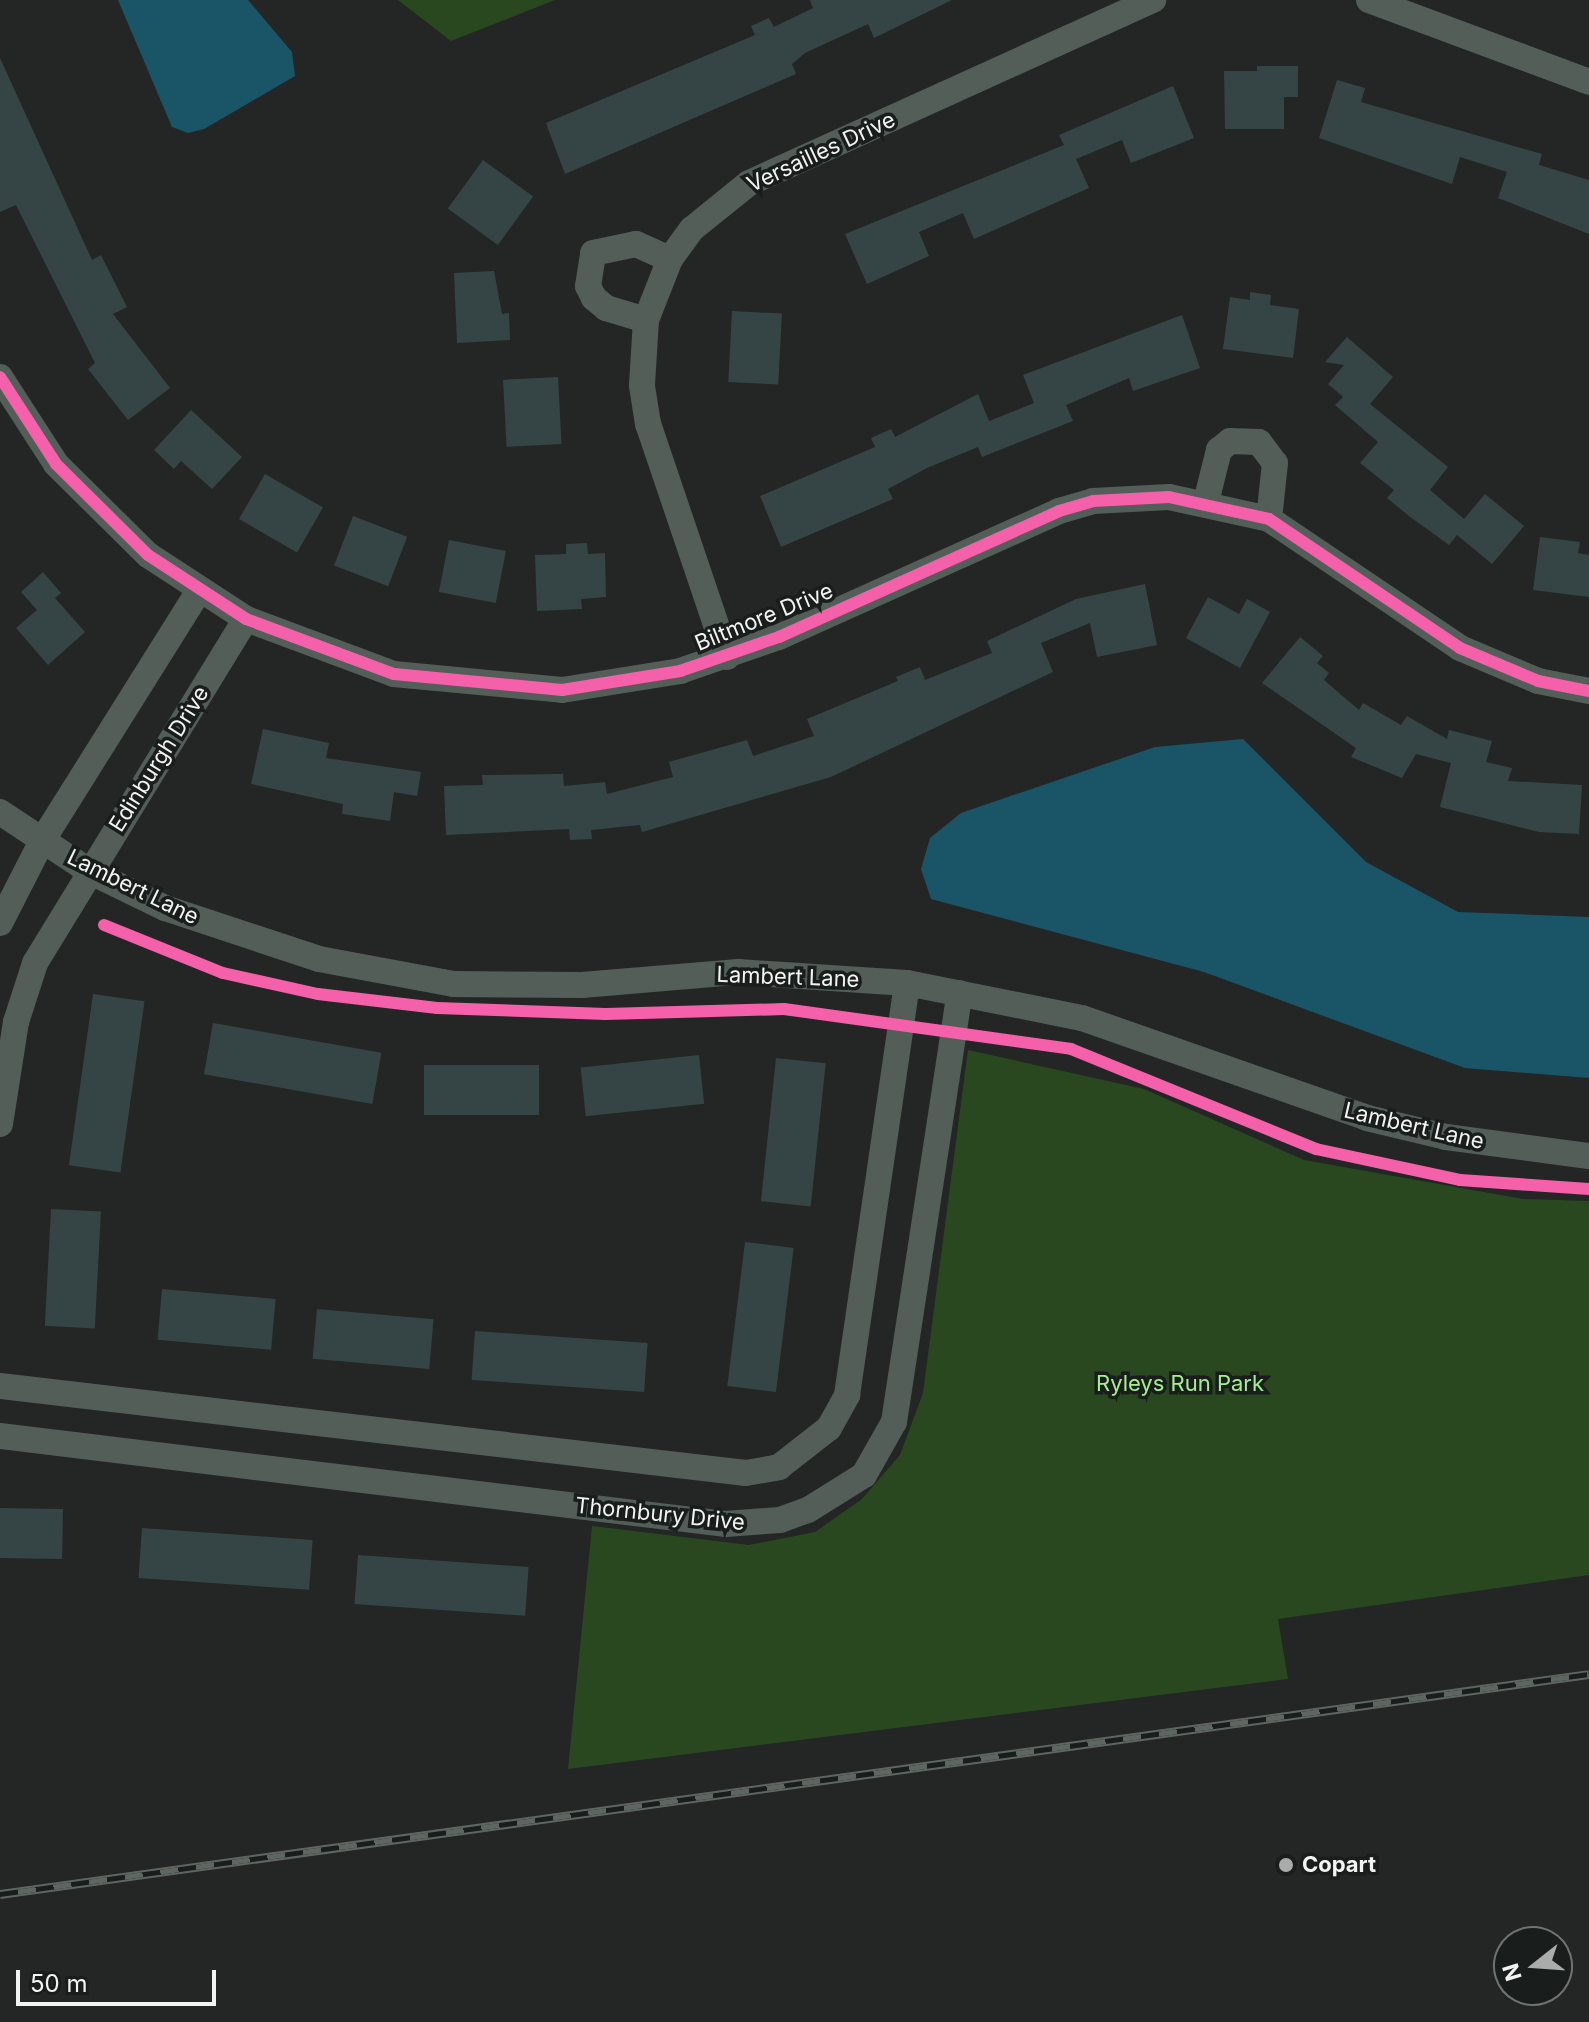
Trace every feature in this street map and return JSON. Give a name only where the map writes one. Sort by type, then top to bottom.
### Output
[{"type":"street","name":"Versailles Drive","points":[[727,657],[648,424],[642,385],[646,320],[670,259],[692,229],[749,183],[1153,0]]},
{"type":"street","points":[[1369,0],[1589,82]]},
{"type":"street","points":[[646,320],[606,308],[594,298],[588,286],[593,253],[636,244],[670,259]]},
{"type":"street","name":"Biltmore Drive","points":[[0,377],[56,464],[102,514],[198,592],[246,619],[394,674],[504,689],[621,684],[727,657],[1059,511],[1128,497],[1206,502],[1269,519],[1460,648],[1538,681],[1589,691]]},
{"type":"street","points":[[1206,502],[1219,450],[1230,441],[1259,442],[1275,463],[1269,519]]},
{"type":"street","points":[[0,923],[42,841],[198,592]]},
{"type":"street","name":"Edinburgh Drive","points":[[0,1124],[24,993],[89,871],[246,619]]},
{"type":"street","name":"Lambert Lane","points":[[0,812],[89,871],[234,933],[319,959],[454,984],[582,985],[738,972],[907,983],[1082,1018],[1367,1118],[1446,1137],[1589,1156]]},
{"type":"street","points":[[0,1386],[746,1473],[779,1467],[829,1428],[847,1395],[907,983]]},
{"type":"street","name":"Thornbury Drive","points":[[0,1436],[725,1524],[780,1520],[808,1510],[864,1475],[894,1422],[960,993]]},
{"type":"green space","points":[[398,0],[555,0],[451,41]]},
{"type":"green space","name":"Ryleys Run Park","points":[[968,1050],[1144,1089],[1304,1160],[1523,1199],[1589,1201],[1589,1575],[1278,1619],[1288,1679],[568,1769],[592,1526],[749,1545],[815,1532],[862,1499],[900,1455],[923,1393]]},
{"type":"water","points":[[118,0],[248,0],[292,52],[295,76],[204,129],[188,133],[172,127]]},
{"type":"water","points":[[1243,739],[1366,862],[1458,912],[1589,917],[1589,1078],[1465,1068],[1204,972],[931,899],[921,869],[930,838],[961,813],[1155,747]]},
{"type":"building","points":[[810,0],[952,0],[874,38],[868,24],[805,53],[792,64],[796,74],[565,174],[546,123],[755,35],[751,26],[769,18],[774,27],[813,8]]},
{"type":"building","points":[[0,58],[92,260],[101,255],[127,307],[113,314],[170,388],[128,420],[88,369],[95,363],[16,205],[0,212]]},
{"type":"building","points":[[1257,66],[1298,66],[1298,97],[1284,97],[1284,129],[1225,129],[1224,71],[1257,71]]},
{"type":"building","points":[[1337,80],[1365,88],[1361,102],[1542,154],[1539,165],[1589,180],[1589,234],[1498,198],[1507,172],[1460,157],[1452,184],[1319,138]]},
{"type":"building","points":[[1173,86],[1194,138],[1131,163],[1122,140],[1076,159],[1089,188],[974,239],[963,213],[919,232],[929,256],[867,284],[845,234],[1064,145],[1059,135]]},
{"type":"building","points":[[483,160],[533,196],[498,245],[448,209]]},
{"type":"building","points":[[494,271],[502,314],[509,313],[510,340],[457,343],[454,273]]},
{"type":"building","points":[[1250,292],[1271,295],[1270,305],[1299,309],[1293,358],[1223,349],[1230,297],[1250,300]]},
{"type":"building","points":[[732,311],[782,314],[778,385],[728,382]]},
{"type":"building","points":[[1182,315],[1200,368],[1133,391],[1129,378],[1066,405],[1073,421],[982,457],[978,447],[927,468],[888,489],[893,499],[781,547],[760,496],[875,447],[871,438],[891,429],[895,437],[978,394],[989,421],[1034,403],[1023,375]]},
{"type":"building","points":[[1347,337],[1393,377],[1370,404],[1448,467],[1430,490],[1464,519],[1485,494],[1524,526],[1492,564],[1457,535],[1449,545],[1409,516],[1387,498],[1394,490],[1360,463],[1378,442],[1335,405],[1343,397],[1328,384],[1344,365],[1325,362]]},
{"type":"building","points":[[558,377],[562,444],[507,447],[503,380]]},
{"type":"building","points":[[191,410],[242,457],[212,489],[181,461],[174,469],[154,450]]},
{"type":"building","points":[[265,474],[323,508],[297,553],[239,519]]},
{"type":"building","points":[[353,516],[407,537],[388,586],[334,565]]},
{"type":"building","points":[[1540,537],[1580,542],[1578,553],[1589,555],[1589,597],[1533,590]]},
{"type":"building","points":[[449,540],[506,551],[496,603],[439,592]]},
{"type":"building","points":[[587,543],[588,554],[605,553],[606,597],[581,599],[582,609],[537,611],[535,555],[566,554],[566,544]]},
{"type":"building","points":[[43,572],[61,593],[55,598],[85,632],[48,665],[16,628],[37,610],[21,592]]},
{"type":"building","points":[[1145,584],[1157,645],[1097,657],[1090,623],[1041,643],[1053,672],[831,777],[642,832],[640,825],[591,830],[592,839],[570,840],[569,829],[446,835],[444,786],[483,785],[482,775],[563,774],[564,786],[605,782],[607,794],[673,777],[669,762],[747,740],[753,756],[814,736],[807,719],[898,681],[896,677],[920,667],[925,680],[992,653],[987,641],[1076,599]]},
{"type":"building","points":[[1208,597],[1239,614],[1247,599],[1270,612],[1240,668],[1186,638]]},
{"type":"building","points":[[1300,637],[1323,656],[1317,663],[1329,673],[1324,680],[1359,710],[1363,703],[1401,725],[1407,716],[1447,739],[1449,730],[1492,741],[1486,762],[1512,768],[1508,781],[1582,785],[1579,834],[1539,832],[1440,807],[1451,763],[1416,754],[1402,778],[1351,757],[1356,748],[1262,683]]},
{"type":"building","points":[[263,729],[329,743],[326,758],[421,772],[417,796],[394,792],[390,821],[342,814],[343,804],[251,784]]},
{"type":"building","points":[[93,994],[144,1001],[120,1173],[69,1165]]},
{"type":"building","points":[[213,1023],[381,1053],[372,1104],[204,1074]]},
{"type":"building","points":[[699,1055],[704,1104],[586,1116],[581,1067]]},
{"type":"building","points":[[776,1058],[826,1063],[811,1206],[761,1201]]},
{"type":"building","points":[[424,1065],[539,1065],[539,1115],[424,1115]]},
{"type":"building","points":[[51,1209],[101,1212],[95,1328],[45,1326]]},
{"type":"building","points":[[745,1242],[794,1248],[776,1392],[727,1386]]},
{"type":"building","points":[[162,1289],[276,1299],[271,1350],[158,1340]]},
{"type":"building","points":[[317,1309],[434,1319],[429,1369],[313,1359]]},
{"type":"building","points":[[475,1331],[648,1343],[644,1392],[472,1380]]},
{"type":"building","points":[[0,1508],[63,1509],[62,1559],[0,1558]]},
{"type":"building","points":[[142,1528],[313,1540],[309,1590],[139,1578]]},
{"type":"building","points":[[358,1555],[529,1567],[525,1616],[355,1604]]},
{"type":"railway","points":[[0,1894],[1589,1674]]},
{"type":"cycle path","points":[[0,377],[56,464],[148,555],[246,619],[394,674],[562,690],[680,671],[779,637],[1059,511],[1093,501],[1169,497],[1269,519],[1460,648],[1538,681],[1589,691]]},
{"type":"cycle path","points":[[104,925],[223,973],[318,994],[437,1008],[606,1014],[784,1009],[1071,1049],[1316,1149],[1460,1180],[1589,1189]]},
{"type":"place","name":"Copart","points":[[1286,1865]]}]
